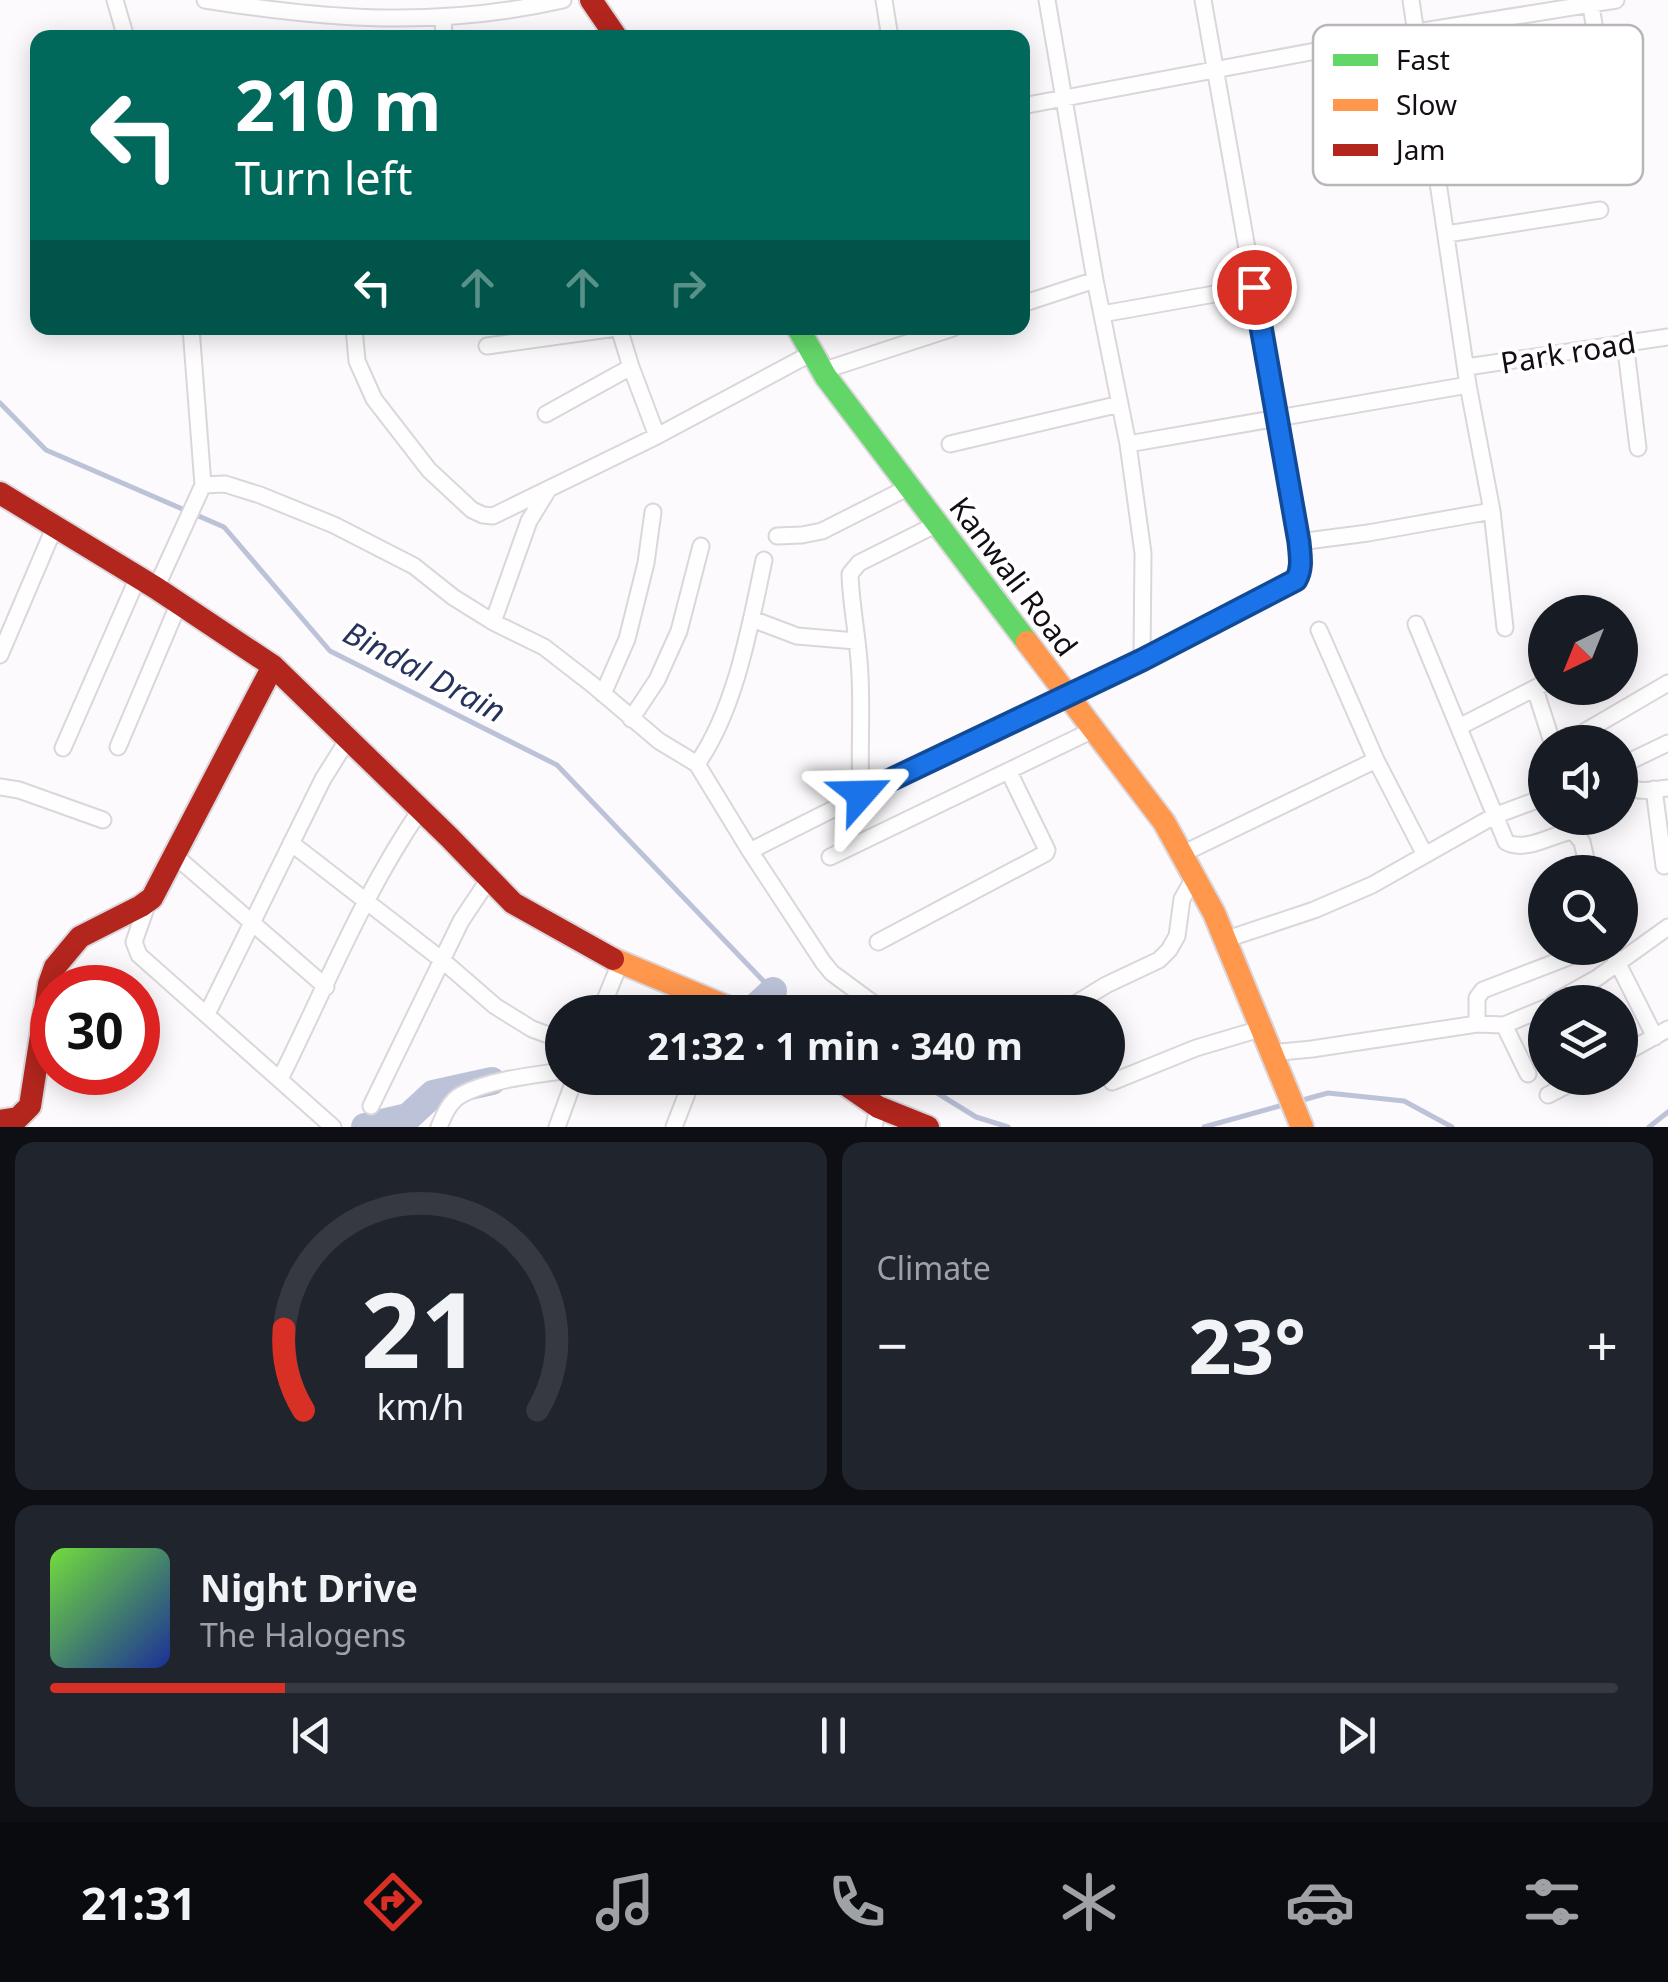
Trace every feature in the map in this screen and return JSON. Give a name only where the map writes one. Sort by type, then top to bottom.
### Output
[{"type":"street","points":[[116,0],[124,30]]},
{"type":"street","points":[[205,0],[380,20],[444,17],[562,0]]},
{"type":"street","points":[[591,0],[612,30]]},
{"type":"street","points":[[884,0],[889,30]]},
{"type":"street","points":[[1047,0],[1095,280],[1128,444],[1142,553],[1142,660]]},
{"type":"street","points":[[750,850],[1142,660],[1296,580],[1300,574],[1299,542],[1203,0]]},
{"type":"street","points":[[1411,0],[1416,25]]},
{"type":"street","points":[[1457,25],[1616,0]]},
{"type":"street","points":[[444,17],[444,30]]},
{"type":"street","points":[[1030,105],[1313,51]]},
{"type":"street","points":[[1440,185],[1468,385],[1492,511],[1505,628]]},
{"type":"street","points":[[1447,234],[1600,210]]},
{"type":"street","points":[[1030,301],[1095,280]]},
{"type":"street","points":[[1102,314],[1254,287]]},
{"type":"street","points":[[64,748],[147,582],[178,540],[202,488],[191,335]]},
{"type":"street","points":[[355,335],[358,361],[374,398],[429,470],[472,510],[493,516],[817,362],[925,335]]},
{"type":"street","points":[[486,346],[567,335]]},
{"type":"street","points":[[620,335],[658,436]]},
{"type":"street","name":"Kanwali Road","points":[[802,335],[817,362],[909,487],[1164,822],[1214,913],[1302,1127]]},
{"type":"street","name":"Park road","points":[[1467,367],[1668,337]]},
{"type":"street","points":[[1625,342],[1638,448]]},
{"type":"street","points":[[546,414],[631,367]]},
{"type":"street","points":[[1128,444],[1468,385]]},
{"type":"street","points":[[950,444],[1120,404]]},
{"type":"street","points":[[202,488],[226,484],[260,495],[334,525],[414,566],[493,622],[544,647],[659,741],[698,764],[823,962],[862,995]]},
{"type":"street","points":[[778,536],[822,530],[909,487]]},
{"type":"street","points":[[493,622],[529,522],[548,490]]},
{"type":"street","points":[[0,493],[147,582],[273,666],[513,903],[620,963],[694,995]]},
{"type":"street","points":[[1299,542],[1492,511]]},
{"type":"street","points":[[603,694],[627,639],[646,563],[653,512]]},
{"type":"street","points":[[861,794],[860,675],[850,574],[853,568],[937,524]]},
{"type":"street","points":[[0,654],[55,526]]},
{"type":"street","points":[[631,719],[657,680],[679,631],[701,546]]},
{"type":"street","points":[[698,764],[712,743],[732,687],[764,560]]},
{"type":"street","points":[[118,746],[178,603]]},
{"type":"street","points":[[752,619],[798,636],[856,641]]},
{"type":"street","points":[[1416,624],[1494,816],[1510,846],[1521,847],[1573,831],[1582,842],[1585,855]]},
{"type":"street","points":[[1319,630],[1376,760],[1425,855]]},
{"type":"street","points":[[0,1121],[23,1116],[30,1106],[55,967],[80,937],[152,898],[273,666]]},
{"type":"street","points":[[1597,725],[1668,684]]},
{"type":"street","points":[[1459,727],[1528,692]]},
{"type":"street","points":[[830,858],[1093,730]]},
{"type":"street","points":[[207,1014],[323,779],[348,739]]},
{"type":"street","points":[[1638,757],[1668,743]]},
{"type":"street","points":[[1182,854],[1376,760]]},
{"type":"street","points":[[878,942],[1046,853],[1009,772]]},
{"type":"street","points":[[0,788],[18,790],[103,820]]},
{"type":"street","points":[[1661,788],[1664,866]]},
{"type":"street","points":[[1224,940],[1314,910],[1372,885],[1494,816],[1528,804]]},
{"type":"street","points":[[280,1079],[366,902],[420,809]]},
{"type":"street","points":[[291,843],[495,1006],[545,1034]]},
{"type":"street","points":[[173,854],[326,987]]},
{"type":"street","points":[[1090,995],[1159,960],[1169,950],[1176,936],[1182,899],[1194,878]]},
{"type":"street","points":[[371,1106],[461,921],[489,879]]},
{"type":"street","points":[[148,902],[134,942],[139,955],[333,1127]]},
{"type":"street","points":[[1638,949],[1668,927]]},
{"type":"street","points":[[607,995],[620,963]]},
{"type":"street","points":[[1477,1024],[1478,993],[1549,965]]},
{"type":"street","points":[[1582,985],[1615,965]]},
{"type":"street","points":[[1618,965],[1661,1033],[1638,1046]]},
{"type":"street","points":[[1270,1053],[1477,1024],[1504,1026],[1528,1015]]},
{"type":"street","points":[[1504,1026],[1528,1074]]},
{"type":"street","points":[[1125,1077],[1196,1048],[1260,1029]]},
{"type":"street","points":[[439,1127],[444,1114],[462,1095],[489,1085],[545,1075]]},
{"type":"street","points":[[557,1127],[569,1095]]},
{"type":"street","points":[[674,1127],[687,1095]]},
{"type":"street","points":[[853,1095],[876,1117],[928,1127]]},
{"type":"waterway","name":"Bindal Drain","points":[[0,403],[46,450],[224,527],[330,651],[557,765],[780,995]]},
{"type":"waterway","points":[[769,995],[773,991]]},
{"type":"waterway","points":[[365,1127],[408,1117],[433,1094],[492,1081]]},
{"type":"waterway","name":"Bindal Drain","points":[[1299,1101],[1328,1093],[1404,1101],[1452,1127]]},
{"type":"waterway","name":"Bindal Drain","points":[[940,1095],[976,1117],[1008,1127]]},
{"type":"waterway","name":"Bindal Drain","points":[[1204,1127],[1283,1105]]},
{"type":"waterway","name":"Bindal Drain","points":[[1649,1127],[1668,1112]]},
{"type":"traffic: fast","points":[[802,335],[826,377],[1027,642]]},
{"type":"traffic: slow","points":[[1027,642],[1164,822],[1214,913],[1302,1127]]},
{"type":"traffic: slow","points":[[613,959],[699,995]]},
{"type":"traffic: jam","points":[[591,0],[612,30]]},
{"type":"traffic: jam","points":[[0,493],[156,588],[273,666],[513,903],[613,959]]},
{"type":"traffic: jam","points":[[0,1121],[18,1118],[30,1106],[55,967],[80,937],[152,898],[273,666]]},
{"type":"traffic: jam","points":[[861,1095],[878,1107],[928,1127]]},
{"type":"route","points":[[861,794],[1142,660],[1296,580],[1301,563],[1299,542],[1254,287]]}]
